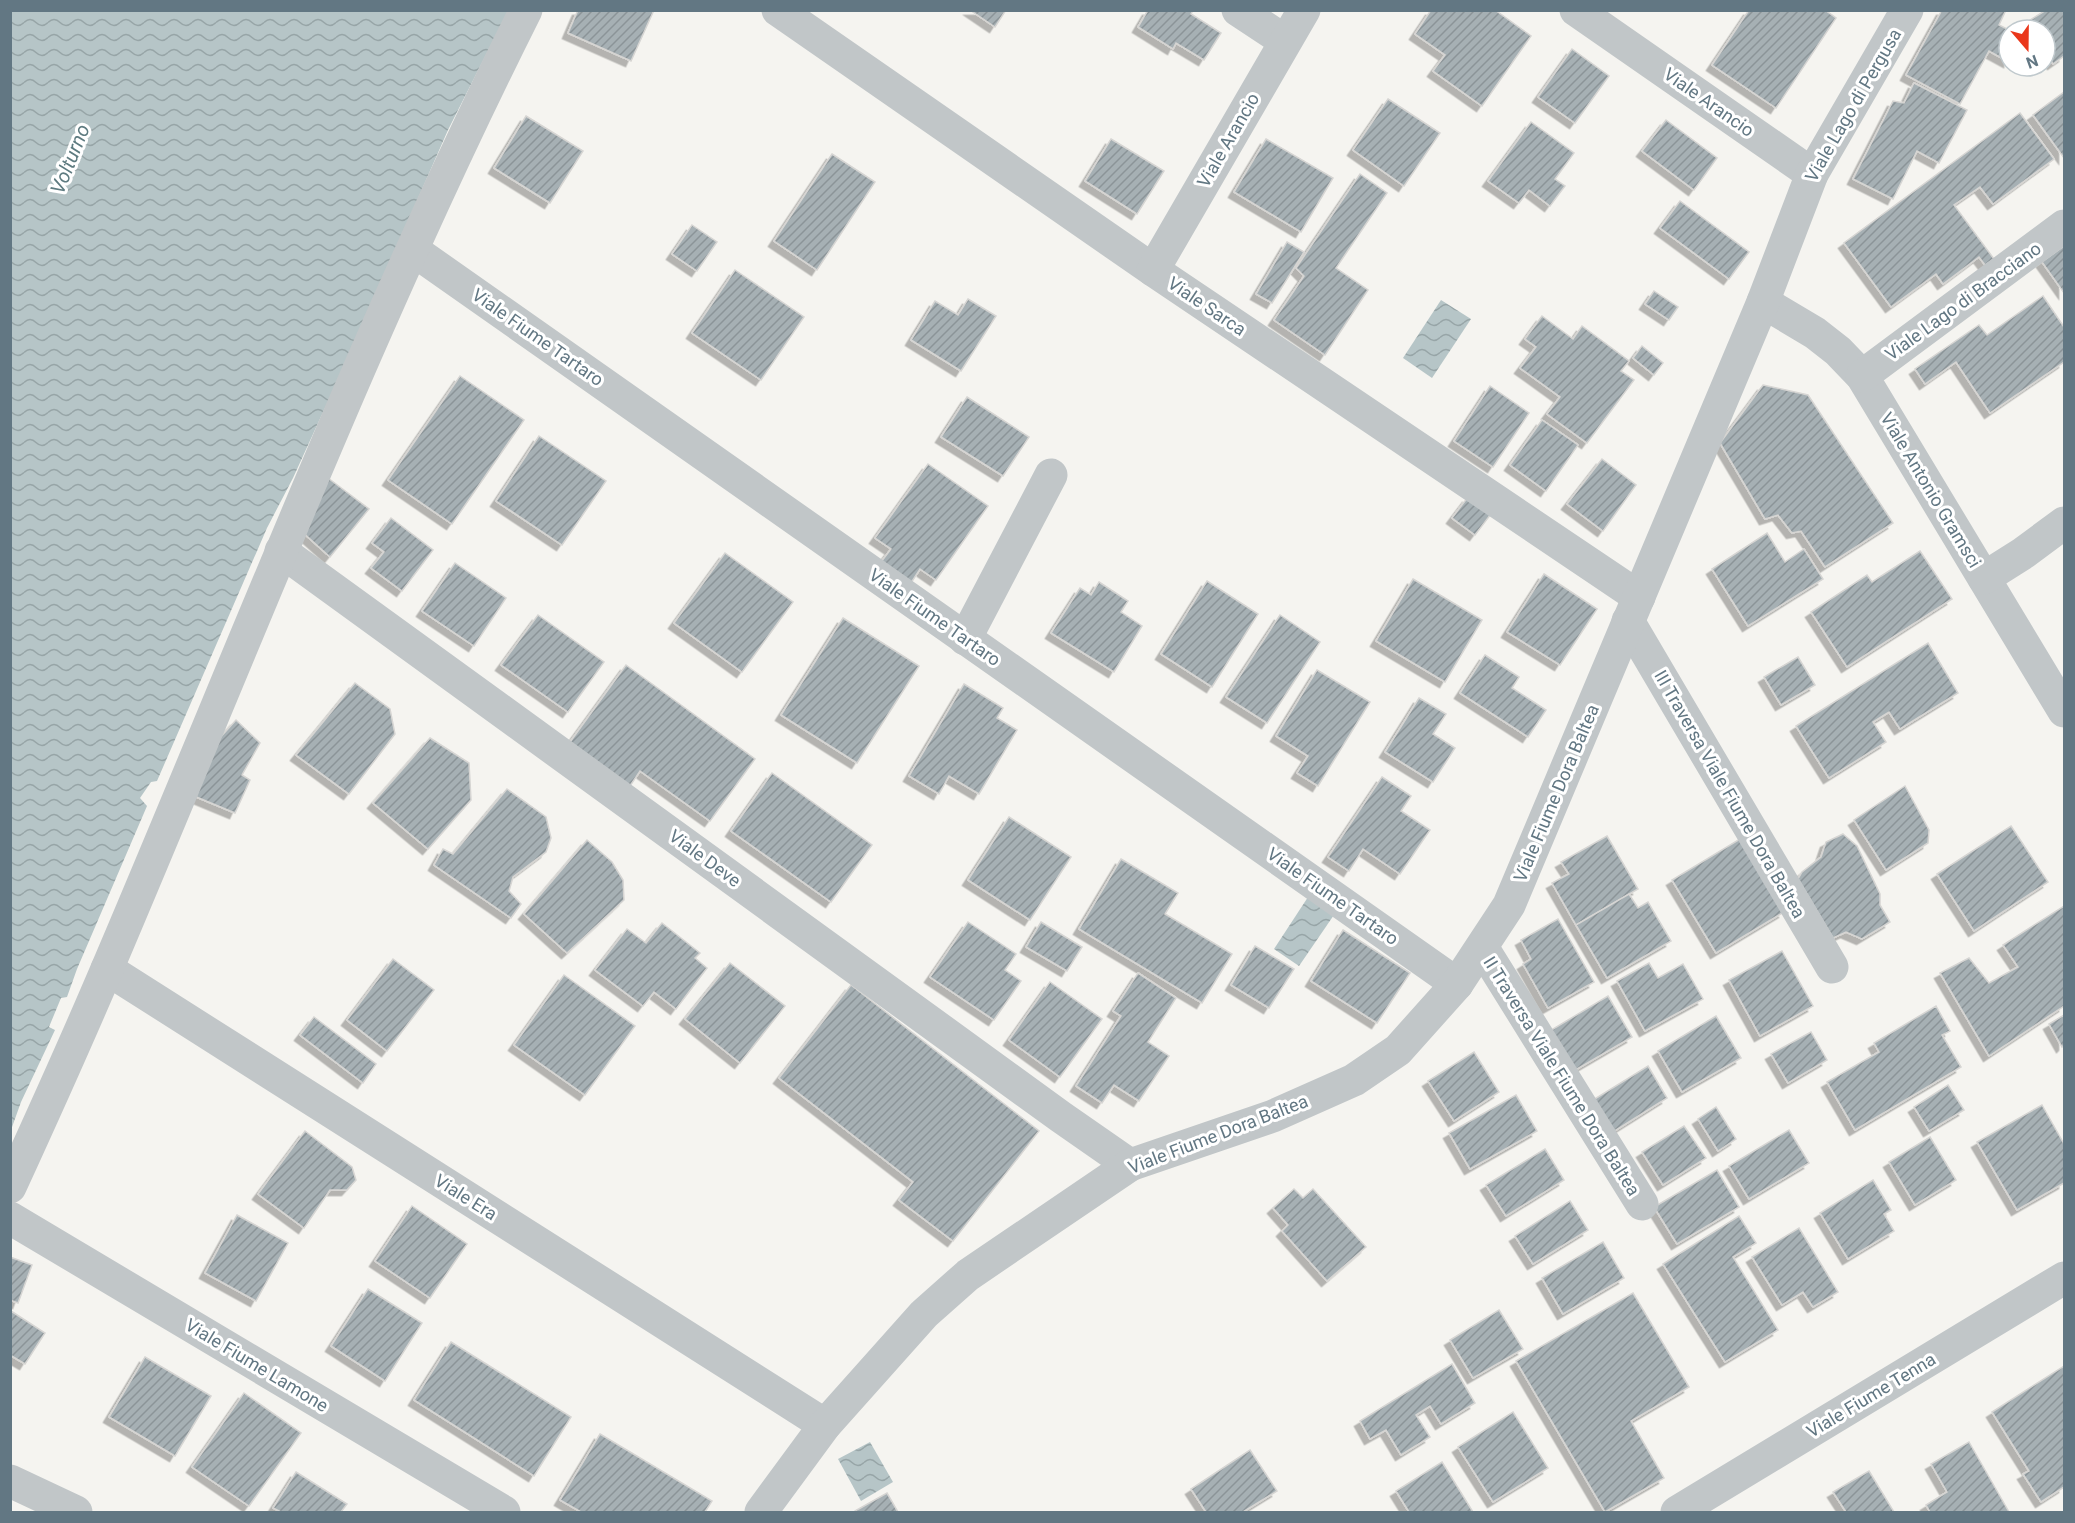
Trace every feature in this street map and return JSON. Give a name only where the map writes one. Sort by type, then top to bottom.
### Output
[{"type":"street","points":[[10,1188],[107,969],[340,411],[491,80],[526,10]]},
{"type":"street","name":"Viale Sarca","points":[[778,10],[1153,270],[1634,609]]},
{"type":"street","points":[[1238,10],[1285,40]]},
{"type":"street","name":"Viale Arancio","points":[[1153,270],[1304,10]]},
{"type":"street","name":"Viale Arancio","points":[[1576,10],[1812,174]]},
{"type":"street","name":"Viale Lago di Pergusa","points":[[1763,302],[1812,174],[1907,10]]},
{"type":"street","name":"Viale Lago di Bracciano","points":[[1862,375],[2064,226]]},
{"type":"street","name":"Viale Fiume Tartaro","points":[[413,250],[1457,984]]},
{"type":"street","name":"Viale Antonio Gramsci","points":[[1763,302],[1815,333],[1838,351],[1862,375],[2064,711]]},
{"type":"street","name":"Viale Fiume Dora Baltea","points":[[769,1509],[825,1425],[924,1314],[968,1275],[1130,1165],[1273,1116],[1354,1080],[1398,1050],[1457,984],[1509,905],[1763,302]]},
{"type":"street","points":[[966,639],[1051,475]]},
{"type":"street","points":[[1984,578],[2064,523]]},
{"type":"street","name":"Viale Deve","points":[[280,551],[1130,1165]]},
{"type":"street","name":"III Traversa Viale Fiume Dora Baltea","points":[[1634,609],[1832,967]]},
{"type":"street","name":"II Traversa Viale Fiume Dora Baltea","points":[[1482,947],[1642,1204]]},
{"type":"street","name":"Viale Era","points":[[107,969],[825,1425]]},
{"type":"street","name":"Viale Fiume Lamone","points":[[10,1218],[504,1512]]},
{"type":"street","name":"Viale Fiume Tenna","points":[[1677,1512],[2064,1278]]},
{"type":"street","points":[[10,1481],[76,1512]]},
{"type":"water","name":"Volturno","points":[[11,11],[508,11],[448,130],[355,342],[293,478],[267,528],[157,781],[151,782],[140,798],[147,806],[67,997],[61,998],[49,1027],[55,1030],[21,1102],[11,1130]]},
{"type":"water","points":[[1441,300],[1471,319],[1432,378],[1403,358]]},
{"type":"water","points":[[1310,894],[1336,912],[1299,966],[1274,949]]},
{"type":"water","points":[[870,1442],[893,1482],[861,1501],[838,1459]]},
{"type":"building","points":[[578,10],[654,10],[631,61],[568,33]]},
{"type":"building","points":[[970,10],[1006,10],[995,27]]},
{"type":"building","points":[[1148,10],[1193,10],[1191,14],[1221,33],[1204,60],[1176,43],[1173,49],[1138,27]]},
{"type":"building","points":[[1431,10],[1495,10],[1531,36],[1482,106],[1433,71],[1445,55],[1415,34]]},
{"type":"building","points":[[1749,10],[1825,10],[1836,18],[1776,108],[1712,65]]},
{"type":"building","points":[[1942,10],[2006,10],[2002,18],[1997,18],[1997,55],[1989,51],[1960,104],[1906,75]]},
{"type":"building","points":[[2046,10],[2064,10],[2064,56],[2057,61],[2057,18],[2033,18]]},
{"type":"building","points":[[1572,49],[1609,76],[1575,123],[1538,97]]},
{"type":"building","points":[[1914,83],[1967,110],[1939,163],[1917,151],[1893,199],[1853,179],[1893,101],[1904,103]]},
{"type":"building","points":[[2064,92],[2064,158],[2033,115]]},
{"type":"building","points":[[1388,99],[1440,133],[1404,186],[1353,150]]},
{"type":"building","points":[[2020,113],[2054,159],[1993,204],[1980,187],[1954,205],[1994,259],[1985,265],[1979,257],[1943,284],[1936,274],[1891,307],[1844,243]]},
{"type":"building","points":[[526,116],[583,151],[550,203],[494,168]]},
{"type":"building","points":[[1666,120],[1717,158],[1694,190],[1642,151]]},
{"type":"building","points":[[1531,122],[1574,153],[1555,179],[1565,186],[1550,206],[1529,190],[1519,203],[1488,181]]},
{"type":"building","points":[[1111,139],[1164,171],[1137,214],[1085,181]]},
{"type":"building","points":[[1266,139],[1333,178],[1301,232],[1234,192]]},
{"type":"building","points":[[832,154],[875,182],[817,270],[774,241]]},
{"type":"building","points":[[1360,174],[1387,193],[1336,268],[1368,290],[1325,355],[1274,320],[1304,276],[1296,268]]},
{"type":"building","points":[[1680,201],[1749,252],[1729,279],[1660,228]]},
{"type":"building","points":[[692,225],[717,242],[697,271],[672,254]]},
{"type":"building","points":[[1287,242],[1304,252],[1272,303],[1256,294]]},
{"type":"building","points":[[2064,246],[2064,293],[2042,262]]},
{"type":"building","points":[[735,270],[804,317],[761,380],[692,333]]},
{"type":"building","points":[[1654,291],[1678,307],[1669,320],[1645,304]]},
{"type":"building","points":[[2043,296],[2064,327],[2064,362],[1990,413],[1956,362],[1925,384],[1915,369],[1979,325],[1987,335]]},
{"type":"building","points":[[968,299],[996,316],[961,371],[911,340],[935,301],[958,315]]},
{"type":"building","points":[[1542,316],[1573,339],[1582,326],[1629,361],[1621,371],[1634,380],[1587,443],[1547,414],[1560,397],[1520,368],[1536,347],[1525,339]]},
{"type":"building","points":[[1642,346],[1663,363],[1654,375],[1633,358]]},
{"type":"building","points":[[460,376],[524,420],[452,524],[388,480]]},
{"type":"building","points":[[1763,385],[1808,395],[1893,523],[1825,567],[1801,531],[1792,533],[1778,515],[1765,519],[1720,443]]},
{"type":"building","points":[[1490,386],[1529,413],[1493,467],[1454,441]]},
{"type":"building","points":[[967,397],[1029,437],[1003,476],[941,437]]},
{"type":"building","points":[[1542,420],[1578,445],[1546,491],[1510,465]]},
{"type":"building","points":[[539,436],[606,481],[562,545],[496,501]]},
{"type":"building","points":[[1602,459],[1636,485],[1603,531],[1567,504]]},
{"type":"building","points":[[928,464],[988,506],[936,580],[920,569],[911,583],[881,562],[891,549],[875,538]]},
{"type":"building","points":[[328,478],[369,509],[330,557],[299,529]]},
{"type":"building","points":[[1468,497],[1491,514],[1475,535],[1452,518]]},
{"type":"building","points":[[391,518],[433,550],[402,591],[371,568],[384,552],[372,543]]},
{"type":"building","points":[[1767,533],[1785,562],[1804,549],[1823,579],[1748,626],[1712,569]]},
{"type":"building","points":[[1920,551],[1952,599],[1847,667],[1811,612],[1867,575],[1872,582]]},
{"type":"building","points":[[725,553],[793,602],[742,672],[674,623]]},
{"type":"building","points":[[455,563],[506,598],[474,646],[422,611]]},
{"type":"building","points":[[1544,574],[1597,609],[1560,665],[1507,632]]},
{"type":"building","points":[[1413,579],[1482,620],[1445,682],[1376,641]]},
{"type":"building","points":[[1207,581],[1258,614],[1212,687],[1161,654]]},
{"type":"building","points":[[1099,582],[1128,601],[1121,612],[1142,626],[1114,672],[1051,633],[1080,588],[1091,595]]},
{"type":"building","points":[[538,615],[604,662],[568,712],[501,665]]},
{"type":"building","points":[[1280,615],[1320,642],[1267,723],[1226,697]]},
{"type":"building","points":[[843,618],[919,666],[857,763],[781,715]]},
{"type":"building","points":[[1928,643],[1958,693],[1900,729],[1889,712],[1873,722],[1886,742],[1829,778],[1796,726]]},
{"type":"building","points":[[1485,655],[1519,677],[1512,688],[1546,710],[1528,737],[1460,693]]},
{"type":"building","points":[[1798,657],[1815,685],[1781,705],[1764,677]]},
{"type":"building","points":[[626,665],[755,759],[710,821],[640,771],[630,786],[570,742]]},
{"type":"building","points":[[1317,670],[1370,702],[1318,786],[1297,773],[1308,756],[1276,736]]},
{"type":"building","points":[[355,683],[390,709],[395,734],[349,794],[296,755]]},
{"type":"building","points":[[964,684],[1003,708],[997,718],[1017,730],[979,794],[949,776],[939,794],[909,776]]},
{"type":"building","points":[[1419,698],[1446,714],[1433,734],[1455,748],[1433,782],[1385,752]]},
{"type":"building","points":[[236,720],[260,743],[242,775],[250,780],[235,813],[194,796],[217,741]]},
{"type":"building","points":[[430,738],[469,763],[471,800],[428,849],[373,803]]},
{"type":"building","points":[[772,773],[872,845],[831,902],[731,831]]},
{"type":"building","points":[[1382,777],[1411,796],[1401,811],[1430,830],[1400,874],[1363,849],[1349,871],[1328,857]]},
{"type":"building","points":[[1905,786],[1929,830],[1928,843],[1886,870],[1854,820]]},
{"type":"building","points":[[507,789],[546,817],[551,838],[546,852],[513,877],[509,891],[521,904],[511,918],[434,865],[443,849],[453,854]]},
{"type":"building","points":[[1009,817],[1071,857],[1030,920],[968,880]]},
{"type":"building","points":[[2011,826],[2048,882],[1974,931],[1937,874]]},
{"type":"building","points":[[1843,834],[1857,846],[1880,894],[1880,905],[1890,922],[1862,939],[1846,932],[1833,938],[1798,879],[1802,872],[1821,857],[1826,842]]},
{"type":"building","points":[[1607,836],[1638,889],[1576,925],[1552,883],[1569,874],[1561,862]]},
{"type":"building","points":[[1740,839],[1784,912],[1716,953],[1672,880]]},
{"type":"building","points":[[587,840],[612,862],[623,880],[624,900],[567,953],[524,914]]},
{"type":"building","points":[[1121,859],[1178,893],[1165,914],[1232,954],[1202,1003],[1079,929]]},
{"type":"building","points":[[1629,894],[1638,908],[1648,902],[1671,941],[1607,978],[1576,925]]},
{"type":"building","points":[[2064,906],[2064,1006],[1989,1056],[1940,973],[1969,958],[1989,983],[2018,967],[2003,945]]},
{"type":"building","points":[[1558,919],[1594,982],[1548,1008],[1523,964],[1531,959],[1521,940]]},
{"type":"building","points":[[968,922],[1016,954],[1005,970],[1021,981],[994,1020],[930,977]]},
{"type":"building","points":[[1041,922],[1082,947],[1067,971],[1026,947]]},
{"type":"building","points":[[662,923],[700,953],[695,958],[707,968],[676,1009],[654,992],[643,1006],[595,970],[627,929],[646,943]]},
{"type":"building","points":[[1343,930],[1410,973],[1377,1023],[1311,981]]},
{"type":"building","points":[[1255,946],[1294,969],[1269,1008],[1231,985]]},
{"type":"building","points":[[1782,951],[1813,1006],[1760,1036],[1729,980]]},
{"type":"building","points":[[393,959],[434,990],[387,1051],[347,1020]]},
{"type":"building","points":[[730,963],[785,1006],[740,1063],[685,1019]]},
{"type":"building","points":[[1649,963],[1658,978],[1683,964],[1703,999],[1645,1031],[1617,981]]},
{"type":"building","points":[[1138,973],[1176,998],[1148,1042],[1169,1056],[1139,1101],[1114,1085],[1102,1103],[1076,1086],[1121,1016],[1113,1011]]},
{"type":"building","points":[[564,975],[635,1026],[585,1095],[514,1045]]},
{"type":"building","points":[[1050,982],[1102,1019],[1060,1077],[1009,1040]]},
{"type":"building","points":[[851,985],[1039,1131],[953,1241],[899,1200],[913,1182],[779,1078]]},
{"type":"building","points":[[1608,996],[1632,1037],[1572,1072],[1548,1032]]},
{"type":"building","points":[[1936,1006],[1950,1031],[1942,1035],[1961,1067],[1855,1130],[1827,1082],[1879,1052],[1874,1043]]},
{"type":"building","points":[[2064,1015],[2064,1045],[2062,1047],[2049,1024]]},
{"type":"building","points":[[1716,1016],[1741,1058],[1682,1092],[1658,1051]]},
{"type":"building","points":[[314,1017],[376,1064],[363,1083],[300,1035]]},
{"type":"building","points":[[1811,1032],[1827,1060],[1788,1083],[1771,1054]]},
{"type":"building","points":[[1474,1052],[1499,1092],[1454,1121],[1428,1081]]},
{"type":"building","points":[[1648,1066],[1667,1098],[1613,1132],[1593,1100]]},
{"type":"building","points":[[1948,1085],[1964,1110],[1929,1131],[1914,1107]]},
{"type":"building","points":[[1516,1095],[1537,1131],[1470,1169],[1449,1133]]},
{"type":"building","points":[[2042,1105],[2064,1144],[2064,1183],[2017,1210],[1977,1142]]},
{"type":"building","points":[[1716,1107],[1736,1139],[1718,1151],[1698,1119]]},
{"type":"building","points":[[1684,1126],[1706,1158],[1663,1185],[1642,1152]]},
{"type":"building","points":[[1789,1130],[1809,1163],[1749,1199],[1729,1166]]},
{"type":"building","points":[[305,1131],[352,1167],[356,1180],[347,1190],[330,1190],[304,1228],[258,1194]]},
{"type":"building","points":[[1930,1137],[1956,1180],[1915,1205],[1889,1162]]},
{"type":"building","points":[[1545,1149],[1564,1180],[1506,1216],[1486,1185]]},
{"type":"building","points":[[1717,1170],[1739,1207],[1677,1244],[1654,1207]]},
{"type":"building","points":[[1873,1180],[1891,1210],[1884,1214],[1894,1231],[1848,1259],[1820,1213]]},
{"type":"building","points":[[1294,1189],[1303,1198],[1313,1189],[1366,1247],[1327,1281],[1282,1231],[1288,1225],[1273,1208]]},
{"type":"building","points":[[1570,1201],[1588,1230],[1533,1264],[1515,1236]]},
{"type":"building","points":[[412,1206],[467,1244],[430,1298],[375,1261]]},
{"type":"building","points":[[237,1215],[288,1243],[256,1301],[205,1273]]},
{"type":"building","points":[[1739,1216],[1756,1243],[1733,1257],[1778,1330],[1725,1362],[1663,1264]]},
{"type":"building","points":[[1799,1228],[1838,1292],[1813,1307],[1803,1292],[1782,1305],[1752,1257]]},
{"type":"building","points":[[1603,1242],[1624,1278],[1563,1314],[1542,1278]]},
{"type":"building","points":[[10,1257],[32,1265],[18,1303],[10,1300]]},
{"type":"building","points":[[368,1289],[422,1323],[385,1381],[331,1346]]},
{"type":"building","points":[[1633,1293],[1689,1387],[1631,1421],[1664,1478],[1605,1512],[1516,1361]]},
{"type":"building","points":[[1499,1310],[1523,1349],[1473,1378],[1450,1340]]},
{"type":"building","points":[[11,1311],[45,1333],[25,1364],[10,1355]]},
{"type":"building","points":[[451,1342],[571,1417],[534,1476],[414,1400]]},
{"type":"building","points":[[145,1357],[211,1396],[175,1456],[109,1417]]},
{"type":"building","points":[[1452,1364],[1475,1403],[1441,1424],[1430,1406],[1416,1415],[1430,1437],[1401,1455],[1386,1430],[1370,1439],[1360,1421]]},
{"type":"building","points":[[2064,1366],[2064,1487],[2041,1502],[2023,1474],[2029,1471],[1992,1412]]},
{"type":"building","points":[[244,1393],[301,1433],[249,1506],[192,1467]]},
{"type":"building","points":[[1513,1412],[1548,1468],[1493,1502],[1458,1447]]},
{"type":"building","points":[[600,1434],[712,1501],[705,1512],[581,1512],[560,1500]]},
{"type":"building","points":[[1969,1442],[2009,1512],[1930,1512],[1926,1505],[1947,1492],[1931,1464]]},
{"type":"building","points":[[1250,1450],[1277,1491],[1243,1512],[1206,1512],[1191,1489]]},
{"type":"building","points":[[1442,1462],[1473,1512],[1409,1512],[1396,1491]]},
{"type":"building","points":[[1869,1471],[1894,1512],[1846,1512],[1833,1492]]},
{"type":"building","points":[[296,1472],[347,1504],[341,1512],[281,1512],[273,1508]]},
{"type":"building","points":[[887,1493],[898,1512],[855,1512],[855,1511]]}]
